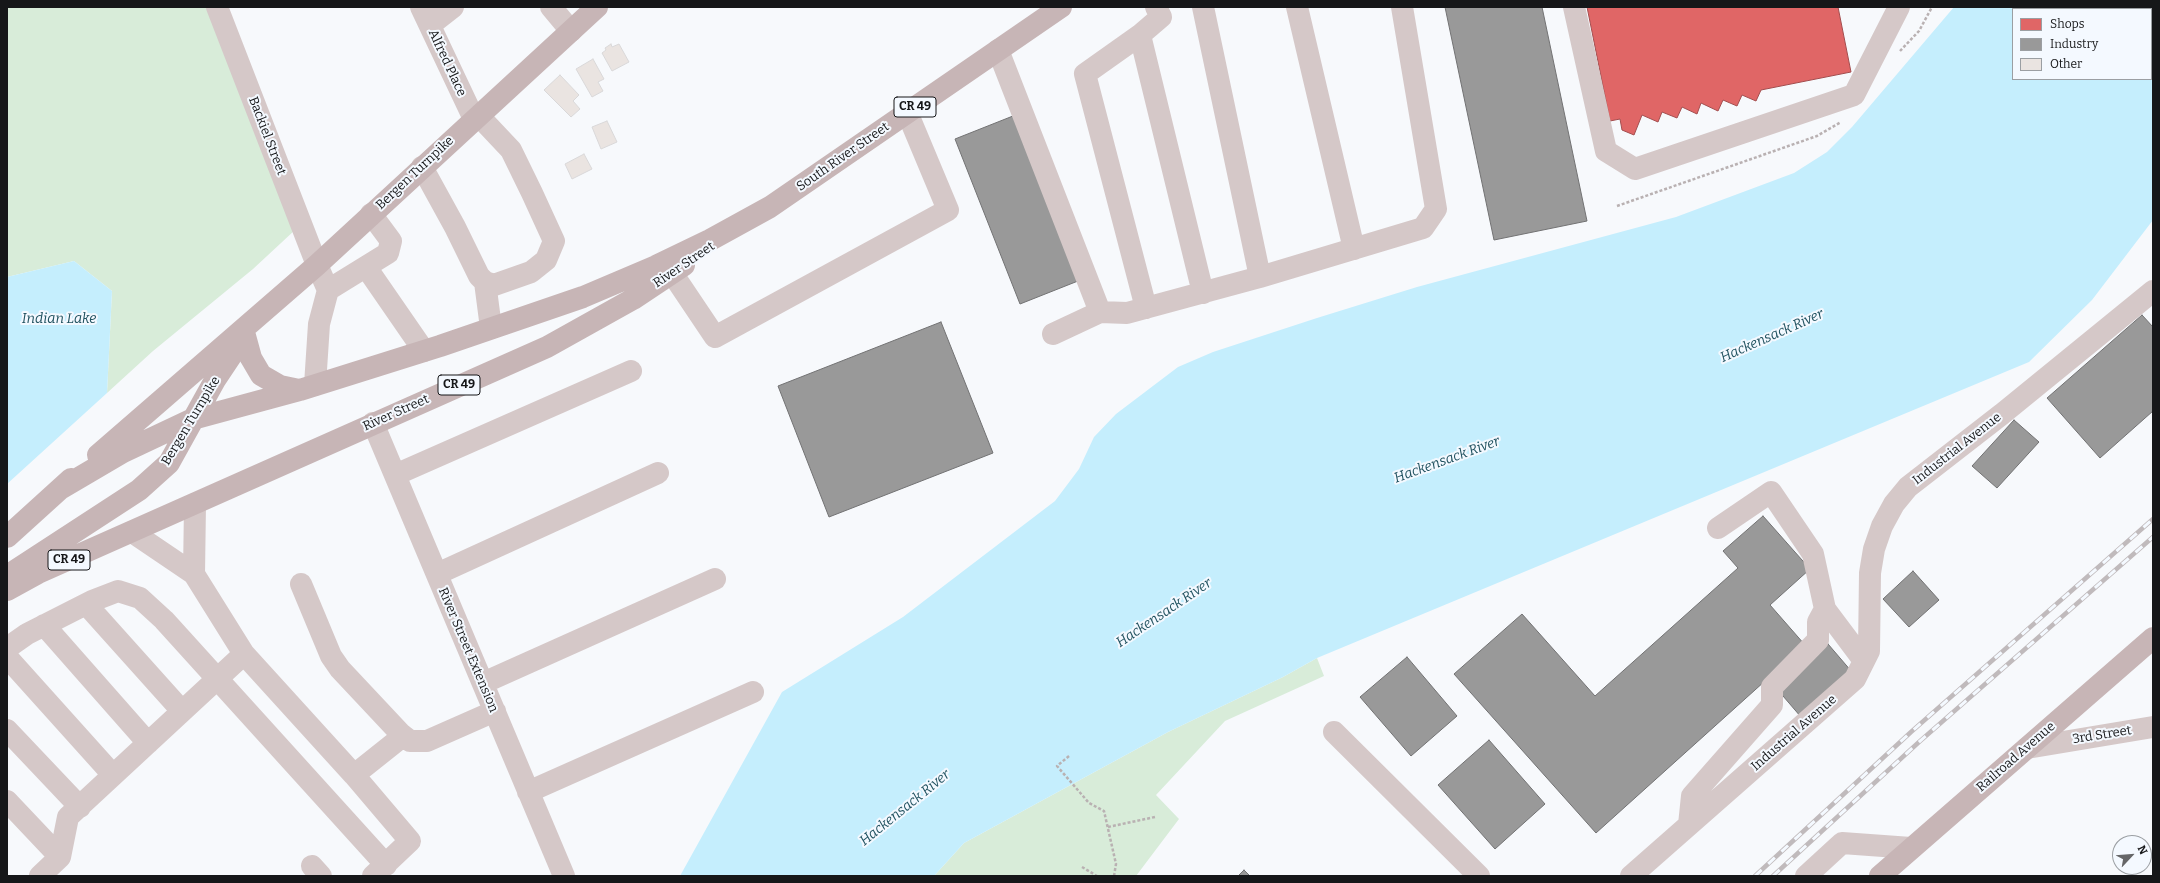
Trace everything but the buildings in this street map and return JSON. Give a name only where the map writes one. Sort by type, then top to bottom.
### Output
[{"type":"main road","name":"Bergen Turnpike","points":[[7,537],[317,265],[597,7]]},
{"type":"main road","name":"South River Street","points":[[664,270],[710,240],[770,207],[1061,7]]},
{"type":"main road","name":"River Street","points":[[60,489],[123,452],[193,419],[307,388],[424,351],[664,270]]},
{"type":"main road","name":"River Street","points":[[7,590],[38,573],[547,347],[633,299],[664,270]]},
{"type":"main road","name":"Bergen Turnpike","points":[[7,576],[139,490],[169,463],[215,380],[259,315]]},
{"type":"main road","points":[[245,336],[251,358],[261,375],[280,386],[307,388]]},
{"type":"main road","name":"Railroad Avenue","points":[[1880,876],[2153,638]]},
{"type":"street","name":"Backiel Street","points":[[218,7],[328,290]]},
{"type":"street","points":[[426,16],[453,7]]},
{"type":"street","points":[[551,7],[571,31]]},
{"type":"street","points":[[1203,7],[1260,277]]},
{"type":"street","points":[[1297,7],[1354,249]]},
{"type":"street","points":[[1054,334],[1100,312],[1127,313],[1260,277],[1423,228],[1436,209],[1402,7]]},
{"type":"street","points":[[1574,7],[1606,152],[1635,170],[1854,95],[1898,7]]},
{"type":"street","points":[[1146,308],[1084,74],[1140,35],[1165,10]]},
{"type":"street","name":"Alfred Place","points":[[426,16],[476,117],[511,150],[554,241],[546,260],[531,272],[494,285],[485,282]]},
{"type":"street","points":[[1140,35],[1203,292]]},
{"type":"street","points":[[998,50],[1100,312]]},
{"type":"street","points":[[664,270],[714,337],[948,210],[907,112]]},
{"type":"street","points":[[422,167],[455,227],[479,276],[485,282],[491,328]]},
{"type":"street","points":[[307,388],[319,324],[328,290],[388,253],[391,241],[371,214]]},
{"type":"street","points":[[366,267],[424,351]]},
{"type":"street","name":"Industrial Avenue","points":[[1631,876],[1855,679],[1869,651],[1870,573],[1874,549],[1882,526],[1894,504],[1916,479],[2002,414],[2153,291]]},
{"type":"street","points":[[395,475],[631,371]]},
{"type":"street","name":"River Street Extension","points":[[373,423],[564,876]]},
{"type":"street","points":[[437,574],[658,473]]},
{"type":"street","points":[[1718,528],[1771,492],[1813,554],[1825,609],[1864,660]]},
{"type":"street","points":[[194,574],[195,504]]},
{"type":"street","points":[[7,648],[26,634],[86,604],[118,591],[140,598],[164,620],[217,679],[379,871],[410,841],[354,775],[244,654],[194,574],[132,532]]},
{"type":"street","points":[[483,683],[715,579]]},
{"type":"street","points":[[301,584],[331,656],[340,669],[403,736],[410,741],[427,741],[495,711]]},
{"type":"street","points":[[86,604],[182,711]]},
{"type":"street","points":[[1690,825],[1692,796],[1772,705],[1772,687],[1818,640],[1818,622],[1825,609]]},
{"type":"street","points":[[44,625],[148,743]]},
{"type":"street","points":[[40,876],[60,858],[68,817],[244,654]]},
{"type":"street","points":[[7,656],[114,775]]},
{"type":"street","points":[[528,792],[753,692]]},
{"type":"street","name":"3rd Street","points":[[2027,748],[2153,727]]},
{"type":"street","points":[[7,730],[80,807]]},
{"type":"street","points":[[1334,732],[1479,876]]},
{"type":"street","points":[[354,775],[403,736]]},
{"type":"street","points":[[9,807],[60,858]]},
{"type":"street","points":[[1806,876],[1842,842],[1912,848]]},
{"type":"path","points":[[1069,756],[1057,766],[1090,803],[1104,811],[1116,864],[1114,876]]},
{"type":"path","points":[[1108,827],[1155,816]]},
{"type":"path","points":[[1082,867],[1097,876]]},
{"type":"green space","points":[[7,7],[210,7],[295,230],[253,269],[153,351],[107,393],[112,291],[74,261],[7,277]]},
{"type":"green space","points":[[1317,658],[1324,676],[1225,721],[1156,795],[1179,819],[1136,876],[934,876],[964,843],[1168,732],[1283,677]]},
{"type":"water","name":"Hackensack River","points":[[1954,7],[2153,7],[2153,220],[2092,300],[2029,362],[1317,658],[1283,677],[1168,732],[964,843],[934,876],[680,876],[782,692],[903,617],[1055,501],[1079,469],[1094,437],[1116,414],[1178,367],[1213,352],[1417,287],[1676,217],[1794,173],[1827,152],[1852,127]]},
{"type":"water","name":"Indian Lake","points":[[74,261],[112,291],[107,393],[7,484],[7,277]]},
{"type":"railway","points":[[1755,876],[1911,732],[2153,519]]},
{"type":"railway","points":[[1773,876],[1919,742],[2153,537]]}]
